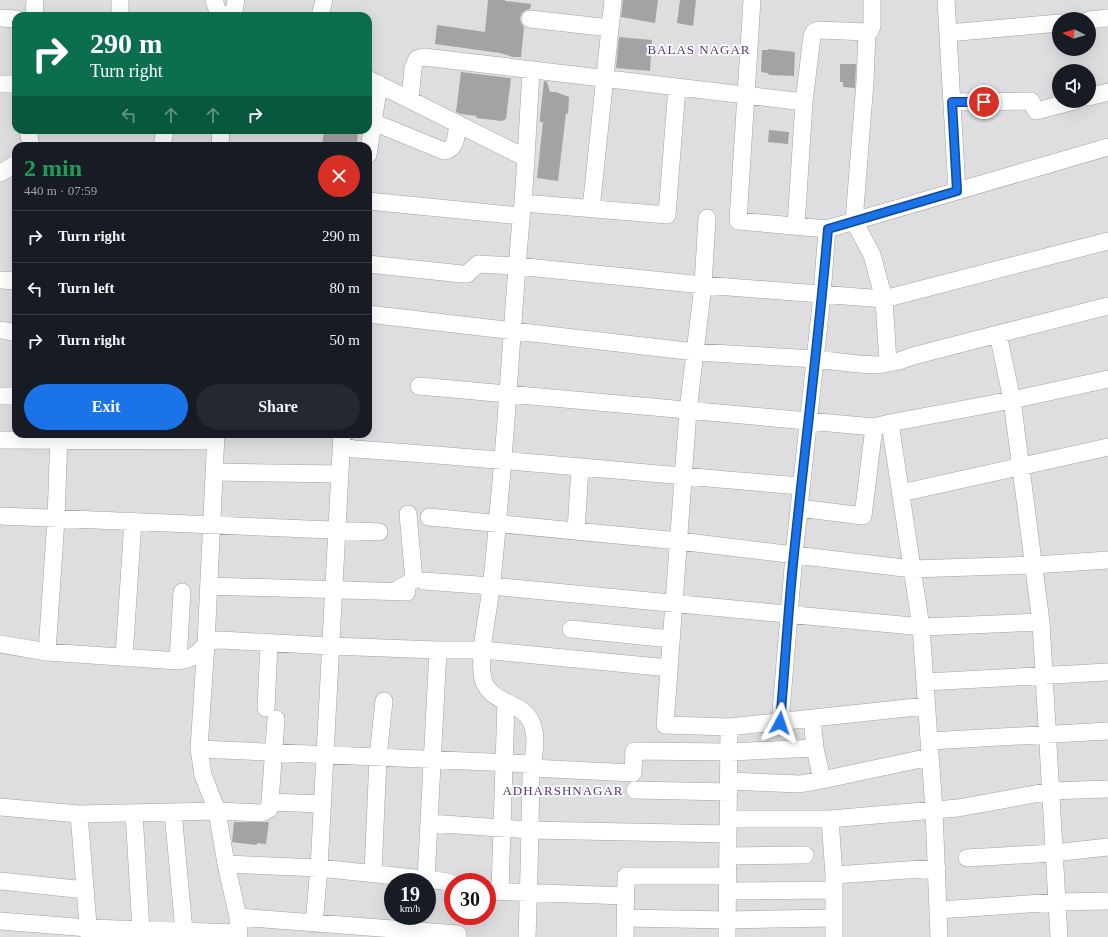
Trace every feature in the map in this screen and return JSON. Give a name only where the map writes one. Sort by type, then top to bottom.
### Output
[{"type":"street","points":[[34,0],[34,12]]},
{"type":"street","points":[[120,0],[120,12]]},
{"type":"street","points":[[221,12],[236,0]]},
{"type":"street","points":[[321,12],[324,0]]},
{"type":"street","points":[[591,209],[613,0]]},
{"type":"street","points":[[752,0],[738,221],[828,229],[1108,148]]},
{"type":"street","points":[[796,226],[804,102],[812,36],[814,32],[819,30],[870,31],[872,26],[872,0]]},
{"type":"street","points":[[946,0],[957,191]]},
{"type":"street","points":[[0,18],[12,19]]},
{"type":"street","points":[[1096,19],[1108,18]]},
{"type":"street","points":[[530,19],[610,28]]},
{"type":"street","points":[[948,33],[1052,24]]},
{"type":"street","points":[[866,32],[865,82],[854,221],[872,255],[884,299],[888,363]]},
{"type":"street","points":[[410,99],[413,68],[417,59],[424,57],[804,102]]},
{"type":"street","points":[[527,937],[532,766],[535,739],[529,716],[487,690],[484,685],[482,650],[491,586],[503,460],[511,331],[518,266],[526,158],[531,70]]},
{"type":"street","points":[[372,129],[373,82],[410,99],[526,158]]},
{"type":"street","points":[[0,84],[12,84]]},
{"type":"street","points":[[372,201],[522,210],[591,209],[667,215],[677,87]]},
{"type":"street","points":[[1096,95],[1108,92]]},
{"type":"street","points":[[952,102],[1031,101],[1036,111],[1052,107]]},
{"type":"street","points":[[373,122],[444,151],[449,150],[454,146],[458,124]]},
{"type":"street","points":[[0,174],[12,166]]},
{"type":"street","points":[[707,218],[703,286],[688,411],[665,725],[729,727],[780,723],[926,706]]},
{"type":"street","points":[[780,723],[788,614],[828,229]]},
{"type":"street","points":[[372,264],[462,274],[467,274],[478,264],[518,266],[703,286],[884,299],[1108,241]]},
{"type":"street","points":[[0,280],[12,281]]},
{"type":"street","points":[[372,314],[695,352],[815,359],[878,365],[1108,306]]},
{"type":"street","points":[[998,334],[1012,400],[1041,622],[1059,937]]},
{"type":"street","points":[[419,386],[809,422],[882,425],[1012,400],[1108,379]]},
{"type":"street","points":[[0,396],[12,396]]},
{"type":"street","points":[[882,425],[901,493],[921,627],[934,810],[939,937]]},
{"type":"street","points":[[799,508],[863,516],[882,425]]},
{"type":"street","points":[[0,440],[39,438]]},
{"type":"street","points":[[47,652],[56,518],[59,438]]},
{"type":"street","points":[[216,438],[213,525],[199,749],[203,775],[217,811],[239,929]]},
{"type":"street","points":[[342,440],[354,449],[503,460],[683,477],[801,486]]},
{"type":"street","points":[[314,924],[319,868],[342,440]]},
{"type":"street","points":[[901,493],[1108,447]]},
{"type":"street","points":[[576,531],[580,467]]},
{"type":"street","points":[[215,472],[340,474]]},
{"type":"street","points":[[209,586],[401,592],[414,580],[408,514]]},
{"type":"street","points":[[0,516],[379,532]]},
{"type":"street","points":[[429,516],[679,541],[912,569],[1034,565],[1108,560]]},
{"type":"street","points":[[124,657],[133,521]]},
{"type":"street","points":[[424,581],[921,627],[1041,622]]},
{"type":"street","points":[[178,661],[182,592]]},
{"type":"street","points":[[571,629],[671,638]]},
{"type":"street","points":[[0,644],[47,652],[178,661],[198,653],[206,643],[214,640],[221,640],[330,646],[482,650],[669,668]]},
{"type":"street","points":[[0,807],[79,814],[217,811],[260,813],[269,809],[274,752],[271,713],[270,643]]},
{"type":"street","points":[[426,873],[438,650]]},
{"type":"street","points":[[925,682],[1108,672]]},
{"type":"street","points":[[372,873],[378,757],[384,701]]},
{"type":"street","points":[[495,873],[501,828],[506,703]]},
{"type":"street","points":[[812,719],[815,748],[822,780]]},
{"type":"street","points":[[727,937],[729,727]]},
{"type":"street","points":[[634,790],[800,784],[822,780],[930,749],[1048,734],[1108,731]]},
{"type":"street","points":[[199,749],[503,762],[532,766],[633,773],[634,751],[729,752],[815,748]]},
{"type":"street","points":[[429,823],[530,830],[728,827],[958,808],[1051,791],[1108,789]]},
{"type":"street","points":[[270,802],[322,804]]},
{"type":"street","points":[[173,812],[184,931]]},
{"type":"street","points":[[134,813],[141,930]]},
{"type":"street","points":[[79,814],[88,932]]},
{"type":"street","points":[[830,819],[834,937]]},
{"type":"street","points":[[967,858],[1108,847]]},
{"type":"street","points":[[728,856],[805,855]]},
{"type":"street","points":[[226,864],[319,868],[384,874]]},
{"type":"street","points":[[625,937],[625,918],[618,896],[626,876],[728,884],[833,883],[937,868]]},
{"type":"street","points":[[0,880],[85,890]]},
{"type":"street","points":[[496,891],[618,896]]},
{"type":"street","points":[[938,910],[1058,902],[1108,901]]},
{"type":"street","points":[[625,918],[727,920],[833,918]]},
{"type":"street","points":[[0,921],[88,932],[141,930],[184,931],[217,935],[239,929],[314,924],[394,933],[458,934],[458,937]]},
{"type":"building","points":[[488,0],[505,0],[531,4],[530,9],[522,13],[520,18],[524,27],[521,57],[435,44],[437,25],[485,32]]},
{"type":"building","points":[[623,0],[658,0],[655,23],[621,17]]},
{"type":"building","points":[[680,0],[696,0],[693,26],[677,23]]},
{"type":"building","points":[[619,37],[652,40],[650,71],[616,68]]},
{"type":"building","points":[[768,49],[795,52],[794,76],[769,75],[768,73],[761,72],[762,50]]},
{"type":"building","points":[[840,64],[856,64],[855,88],[843,87],[843,82],[840,82]]},
{"type":"building","points":[[461,72],[511,78],[506,119],[502,121],[476,118],[477,116],[456,112]]},
{"type":"building","points":[[544,81],[547,82],[550,92],[556,92],[569,97],[568,114],[566,113],[558,181],[537,178],[543,122],[540,122],[540,117]]},
{"type":"building","points":[[769,130],[789,132],[788,144],[768,142]]},
{"type":"building","points":[[324,134],[358,134],[357,142],[322,142]]},
{"type":"building","points":[[234,822],[269,822],[266,844],[258,843],[256,845],[232,842]]},
{"type":"district","name":"BALAS NAGAR","points":[[699,49]]},
{"type":"district","name":"ADHARSHNAGAR","points":[[563,790]]},
{"type":"route","points":[[780,723],[794,555],[828,229],[957,191],[952,102],[984,102]]}]
